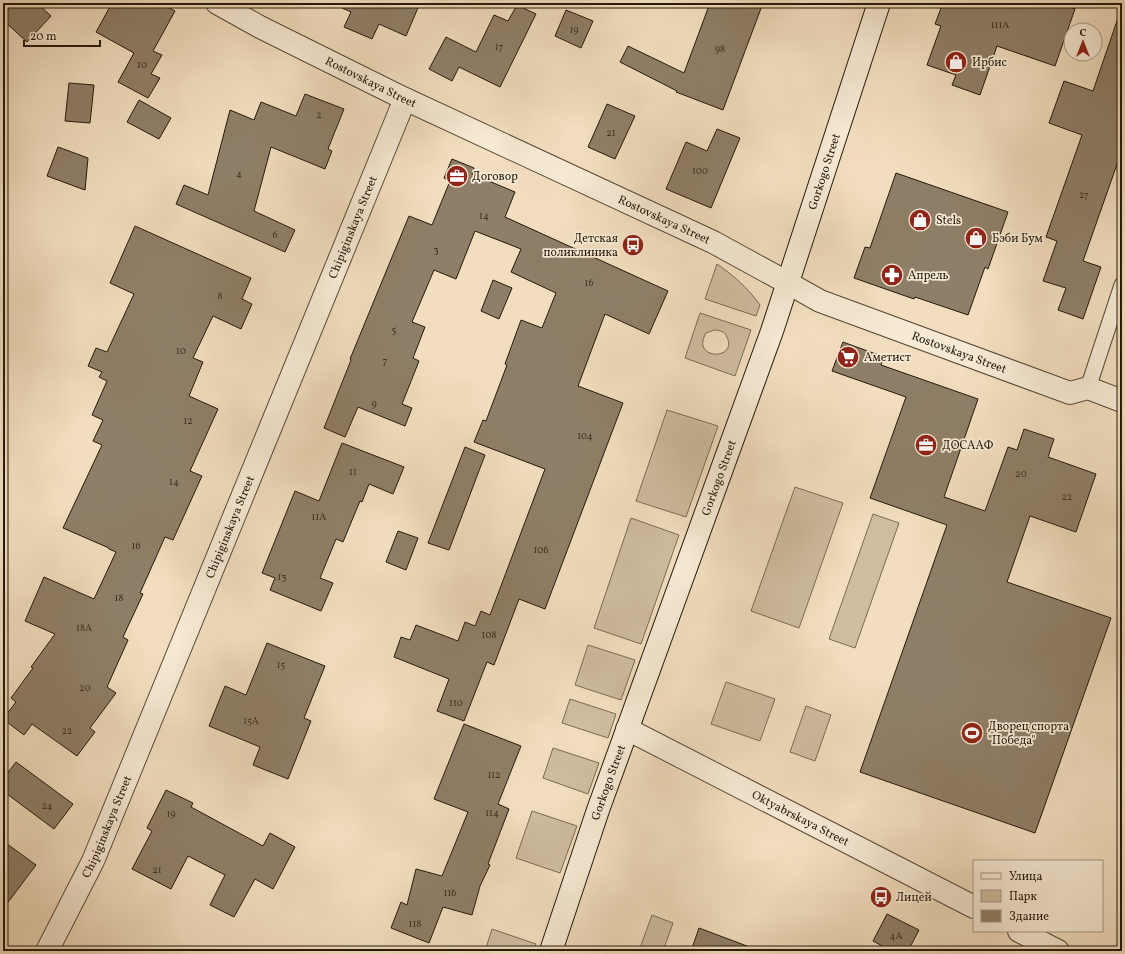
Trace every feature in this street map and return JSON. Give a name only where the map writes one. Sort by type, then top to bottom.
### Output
[{"type":"street","name":"Rostovskaya Street","points":[[217,3],[260,27],[405,99],[713,242],[820,301],[1070,393],[1088,388]]},
{"type":"street","name":"Gorkogo Street","points":[[551,951],[627,728],[788,283],[879,3]]},
{"type":"street","name":"Chipiginskaya Street","points":[[47,951],[93,861],[405,99]]},
{"type":"street","points":[[1088,388],[1122,401]]},
{"type":"street","name":"Oktyabrskaya Street","points":[[627,728],[973,907]]},
{"type":"street","points":[[1022,932],[1058,951]]},
{"type":"lane","points":[[1088,388],[1122,285]]},
{"type":"green space","points":[[717,264],[751,293],[760,305],[756,316],[705,299]]},
{"type":"green space","points":[[700,313],[751,330],[735,376],[685,358]],"holes":[[[716,330],[725,334],[729,345],[726,350],[715,354],[704,348],[703,342],[706,333]]]},
{"type":"green space","points":[[667,410],[718,426],[686,517],[636,501]]},
{"type":"green space","points":[[795,487],[843,503],[799,628],[751,611]]},
{"type":"green space","points":[[873,514],[899,523],[855,648],[829,639]]},
{"type":"green space","points":[[631,518],[679,535],[641,644],[594,628]]},
{"type":"green space","points":[[588,645],[635,660],[621,700],[575,685]]},
{"type":"green space","points":[[726,682],[775,699],[760,741],[711,724]]},
{"type":"green space","points":[[570,699],[616,714],[608,738],[562,723]]},
{"type":"green space","points":[[806,706],[831,715],[815,761],[790,752]]},
{"type":"green space","points":[[553,748],[599,763],[588,794],[543,778]]},
{"type":"green space","points":[[532,811],[577,826],[560,873],[516,858]]},
{"type":"green space","points":[[652,915],[673,923],[663,951],[639,951]]},
{"type":"green space","points":[[492,929],[536,944],[533,951],[485,951]]},
{"type":"building","points":[[15,3],[37,3],[51,16],[27,42],[3,20],[3,16]]},
{"type":"building","points":[[112,3],[160,3],[175,11],[153,51],[162,55],[151,74],[160,78],[148,98],[118,82],[134,53],[96,32]]},
{"type":"building","points":[[331,3],[420,3],[406,36],[379,24],[372,39],[344,27],[351,12]]},
{"type":"building","points":[[710,3],[763,3],[723,110],[676,92],[677,91],[620,62],[628,46],[684,73]]},
{"type":"building","points":[[943,3],[1057,3],[1075,9],[1070,22],[1063,22],[1063,43],[1055,66],[997,46],[980,95],[952,85],[956,75],[927,65],[941,26],[935,24]]},
{"type":"building","points":[[517,5],[536,14],[500,87],[459,67],[452,81],[429,69],[446,37],[476,52],[494,15],[508,21]]},
{"type":"building","points":[[566,10],[593,21],[581,48],[555,36]]},
{"type":"building","points":[[1119,15],[1122,16],[1122,150],[1083,261],[1101,267],[1083,319],[1058,310],[1066,288],[1043,281],[1057,241],[1046,237],[1082,135],[1049,123],[1064,81],[1093,91]]},
{"type":"building","points":[[69,83],[94,85],[90,123],[65,121]]},
{"type":"building","points":[[305,94],[344,109],[328,149],[332,151],[325,169],[271,147],[254,211],[295,230],[285,252],[176,204],[184,185],[208,195],[230,110],[254,120],[261,102],[296,116]]},
{"type":"building","points":[[139,100],[171,118],[159,139],[127,122]]},
{"type":"building","points":[[607,104],[635,116],[615,159],[588,147]]},
{"type":"building","points":[[717,129],[740,138],[711,208],[666,189],[686,142],[707,151]]},
{"type":"building","points":[[58,147],[88,158],[85,190],[47,176]]},
{"type":"building","points":[[452,159],[474,168],[472,174],[515,192],[505,217],[668,291],[649,334],[605,314],[578,386],[623,403],[545,609],[519,599],[494,665],[487,662],[464,721],[437,711],[449,679],[394,657],[401,637],[410,640],[416,625],[458,641],[465,622],[475,626],[481,611],[490,615],[545,469],[474,442],[483,420],[486,421],[507,365],[505,364],[521,320],[542,328],[556,293],[511,272],[521,249],[475,231],[456,279],[434,270],[412,322],[425,327],[413,358],[419,361],[402,404],[412,408],[405,426],[358,407],[345,437],[324,428],[351,360],[350,359],[409,216],[432,225],[450,181],[444,178]]},
{"type":"building","points":[[896,173],[1008,212],[988,269],[985,267],[968,315],[915,297],[914,299],[854,278],[865,247],[870,248]]},
{"type":"building","points":[[135,226],[251,278],[242,299],[252,304],[241,329],[213,316],[193,358],[203,362],[189,396],[218,409],[190,471],[202,476],[173,540],[165,537],[140,593],[143,594],[123,637],[128,640],[107,687],[116,693],[90,728],[95,732],[77,756],[32,724],[24,735],[3,719],[16,702],[11,698],[55,634],[25,621],[44,577],[94,599],[116,552],[63,528],[102,445],[93,441],[103,420],[92,415],[107,381],[99,377],[102,372],[88,366],[96,348],[107,352],[134,294],[110,283]]},
{"type":"building","points":[[493,280],[512,288],[499,319],[481,311]]},
{"type":"building","name":"Дворец спорта \"Победа\"","points":[[843,342],[884,357],[881,365],[978,399],[944,497],[985,511],[1008,447],[1017,450],[1024,429],[1054,439],[1048,457],[1096,474],[1076,532],[1030,516],[1007,582],[1111,618],[1035,833],[860,772],[947,525],[870,498],[906,397],[832,371]]},
{"type":"building","points":[[342,443],[404,467],[393,494],[369,484],[362,502],[360,501],[343,542],[336,539],[320,578],[333,583],[321,611],[270,590],[275,578],[262,573],[295,491],[319,501]]},
{"type":"building","points":[[465,447],[485,455],[449,550],[428,543]]},
{"type":"building","points":[[398,531],[418,538],[406,570],[386,562]]},
{"type":"building","points":[[267,643],[325,666],[304,718],[311,721],[288,779],[253,765],[260,747],[209,726],[225,686],[246,695]]},
{"type":"building","points":[[464,724],[521,746],[498,804],[509,809],[488,864],[490,865],[480,886],[472,915],[443,907],[429,943],[391,928],[401,902],[407,905],[416,869],[442,876],[468,812],[434,799]]},
{"type":"building","points":[[16,762],[73,804],[54,829],[3,791],[3,779]]},
{"type":"building","points":[[166,790],[193,803],[191,807],[263,846],[270,833],[295,847],[273,889],[255,879],[234,917],[210,905],[225,875],[188,856],[171,889],[132,869],[152,831],[147,828]]},
{"type":"building","points":[[3,841],[36,865],[3,909]]},
{"type":"building","points":[[887,914],[919,930],[908,951],[892,951],[873,941]]},
{"type":"building","points":[[699,928],[755,949],[754,951],[691,951]]},
{"type":"place","name":"Ирбис","points":[[956,62]]},
{"type":"place","name":"Договор","points":[[457,176]]},
{"type":"place","name":"Stels","points":[[920,220]]},
{"type":"place","name":"Бэби Бум","points":[[976,238]]},
{"type":"place","name":"Детская поликлиника","points":[[633,245]]},
{"type":"place","name":"Апрель","points":[[892,275]]},
{"type":"place","name":"Аметист","points":[[848,357]]},
{"type":"place","name":"ДОСААФ","points":[[926,445]]},
{"type":"place","name":"Дворец спорта \"Победа\"","points":[[972,733]]},
{"type":"place","name":"Лицей","points":[[881,897]]}]
